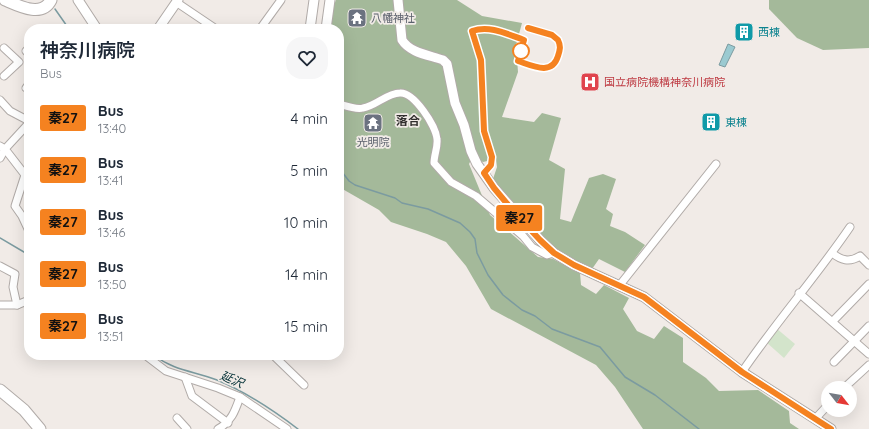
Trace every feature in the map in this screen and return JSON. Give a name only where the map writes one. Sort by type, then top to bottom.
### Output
[{"type":"main road","points":[[5,0],[21,7],[34,9],[47,6],[51,0]]},
{"type":"main road","points":[[18,0],[34,9]]},
{"type":"main road","points":[[34,9],[46,0]]},
{"type":"main road","points":[[0,390],[24,410],[40,429]]},
{"type":"street","points":[[78,0],[94,24]]},
{"type":"street","points":[[264,24],[281,0]]},
{"type":"street","points":[[311,24],[314,0]]},
{"type":"street","points":[[327,24],[330,0]]},
{"type":"street","points":[[398,0],[401,33],[405,45],[414,50],[443,60],[446,64],[455,103],[477,164],[494,188],[540,240],[554,253],[574,265],[644,297],[742,372],[831,429]]},
{"type":"street","points":[[161,24],[177,1],[209,24]]},
{"type":"street","points":[[4,48],[19,62],[4,76]]},
{"type":"street","points":[[344,105],[364,108],[395,93],[404,93],[409,96],[427,116],[436,133],[437,146],[434,163],[438,170],[451,182],[476,196],[523,236],[532,247],[547,255],[554,253]]},
{"type":"street","points":[[0,100],[10,111],[24,119]]},
{"type":"street","points":[[0,158],[3,147],[24,127]]},
{"type":"street","points":[[3,147],[24,174]]},
{"type":"street","points":[[619,286],[716,164]]},
{"type":"street","points":[[24,185],[15,206],[24,220]]},
{"type":"street","points":[[742,372],[799,293],[832,253],[850,227]]},
{"type":"street","points":[[832,253],[839,259],[848,261],[860,256],[869,265]]},
{"type":"street","points":[[0,266],[15,274],[13,287],[17,305]]},
{"type":"street","points":[[833,321],[869,284]]},
{"type":"street","points":[[799,293],[833,321],[869,354]]},
{"type":"street","points":[[0,305],[17,305],[24,302]]},
{"type":"street","points":[[834,362],[869,326]]},
{"type":"street","points":[[151,360],[166,372],[185,377],[240,397],[287,429]]},
{"type":"street","points":[[278,360],[304,386]]},
{"type":"street","points":[[852,381],[869,365]]},
{"type":"street","points":[[185,377],[192,396],[228,423]]},
{"type":"street","points":[[218,429],[228,423],[233,417],[240,397]]},
{"type":"street","points":[[815,419],[821,413]]},
{"type":"street","points":[[177,418],[187,429]]},
{"type":"green space","points":[[336,0],[457,0],[482,16],[522,23],[516,45],[518,72],[502,117],[534,122],[542,113],[561,118],[549,160],[565,169],[560,219],[571,222],[589,178],[603,174],[616,179],[606,209],[613,214],[610,226],[625,232],[645,245],[625,272],[599,259],[592,269],[551,247],[493,179],[497,167],[496,159],[483,162],[473,156],[469,164],[490,215],[538,257],[553,259],[580,273],[581,285],[596,294],[604,285],[629,298],[623,309],[637,331],[654,339],[664,326],[683,338],[683,362],[706,378],[719,391],[758,390],[789,411],[790,423],[799,429],[643,429],[615,387],[596,365],[491,309],[466,266],[446,242],[391,222],[379,210],[344,190],[344,24],[332,24],[331,12]]},
{"type":"green space","points":[[769,0],[869,0],[869,48],[823,50],[797,38],[769,9]]},
{"type":"green space","points":[[776,328],[795,344],[784,358],[766,342]]},
{"type":"water","points":[[728,44],[735,47],[725,67],[719,65]]},
{"type":"waterway","points":[[55,9],[66,24]]},
{"type":"waterway","points":[[344,174],[349,181],[355,185],[395,198],[402,203],[428,209],[460,223],[475,239],[477,253],[488,275],[503,295],[522,310],[535,316],[552,329],[600,347],[625,377],[655,395],[699,429]]},
{"type":"waterway","name":"延沢","points":[[0,238],[24,252]]},
{"type":"waterway","name":"延沢","points":[[162,360],[177,368],[209,377],[238,390],[269,408],[298,429]]},
{"type":"bus line","name":"秦27","points":[[528,28],[552,35],[558,40],[560,48],[556,62],[550,68],[546,69],[518,61],[524,40],[490,29],[484,28],[472,31],[481,60],[484,131],[492,157],[491,165],[484,173],[494,188],[514,212],[554,253],[574,265],[644,297],[742,372],[831,429]]},
{"type":"place","name":"八幡神社","points":[[357,18]]},
{"type":"place","name":"西棟","points":[[744,32]]},
{"type":"place","name":"国立病院機構神奈川病院","points":[[590,82]]},
{"type":"place","name":"東棟","points":[[711,122]]},
{"type":"place","name":"光明院","points":[[373,123]]},
{"type":"district","name":"落合","points":[[408,120]]}]
